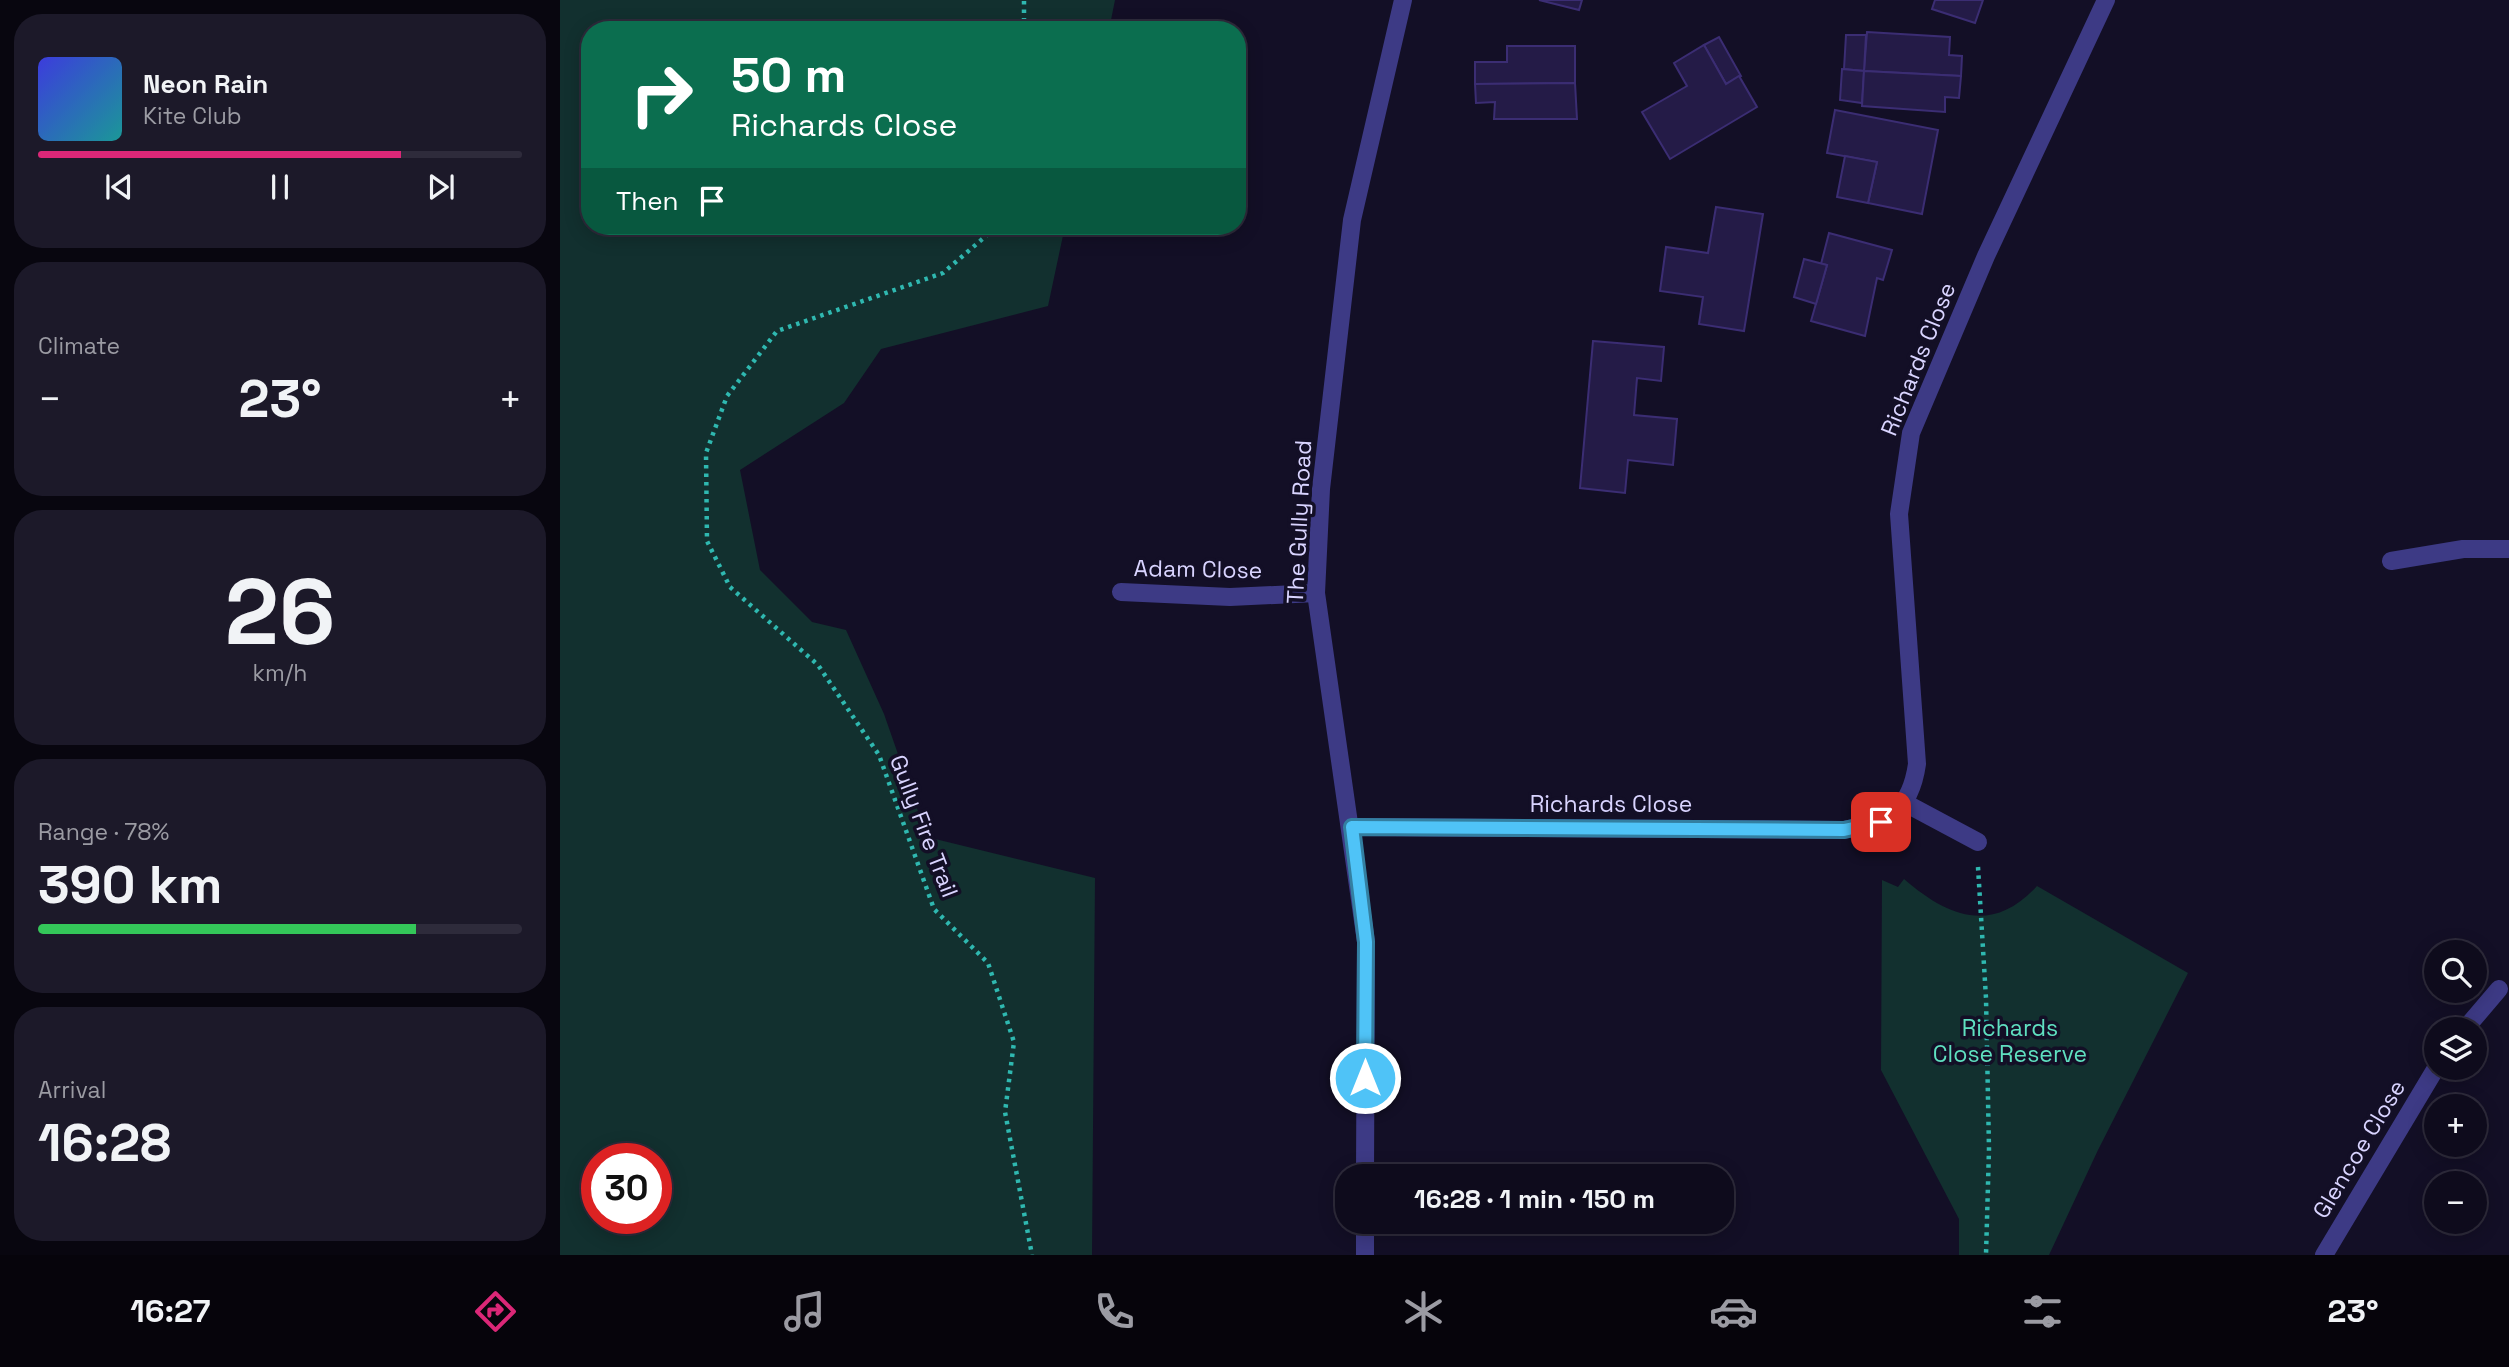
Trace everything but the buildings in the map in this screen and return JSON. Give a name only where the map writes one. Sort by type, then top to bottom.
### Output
[{"type":"street","name":"The Gully Road","points":[[1365,1164],[1366,942],[1352,827],[1316,593],[1321,489],[1352,220],[1403,0]]},
{"type":"street","name":"Richards Close","points":[[1352,827],[1844,830],[1881,822],[1905,803],[1914,785],[1917,764],[1899,514],[1911,433],[1986,256],[2106,0]]},
{"type":"street","points":[[2391,561],[2463,549],[2509,550]]},
{"type":"street","name":"Adam Close","points":[[1121,592],[1230,597],[1316,593]]},
{"type":"street","points":[[1905,803],[1978,842]]},
{"type":"street","points":[[2475,1017],[2499,989]]},
{"type":"street","name":"Glencoe Close","points":[[2324,1255],[2429,1080]]},
{"type":"street","points":[[1365,1234],[1365,1255]]},
{"type":"path","points":[[1024,0],[1024,21]]},
{"type":"path","name":"Gully Fire Trail","points":[[987,235],[943,273],[777,331],[727,396],[706,453],[707,541],[730,587],[818,665],[879,755],[934,909],[988,963],[1014,1042],[1005,1112],[1032,1255]]},
{"type":"path","points":[[1978,842],[1979,916],[1986,998],[1989,1149],[1986,1255]]},
{"type":"green space","points":[[560,0],[1115,0],[1111,21],[581,21],[581,235],[1063,235],[1048,306],[881,349],[844,403],[740,470],[760,570],[812,622],[846,630],[884,714],[927,837],[1095,878],[1092,1255],[560,1255]]},
{"type":"green space","name":"Richards Close Reserve","points":[[1904,879],[1937,903],[1970,915],[2003,911],[2037,886],[2188,973],[2098,1150],[2049,1255],[1959,1255],[1959,1219],[1881,1070],[1882,880],[1898,887]]},
{"type":"route","points":[[1365,1078],[1366,942],[1352,827],[1844,830],[1881,822]]}]
